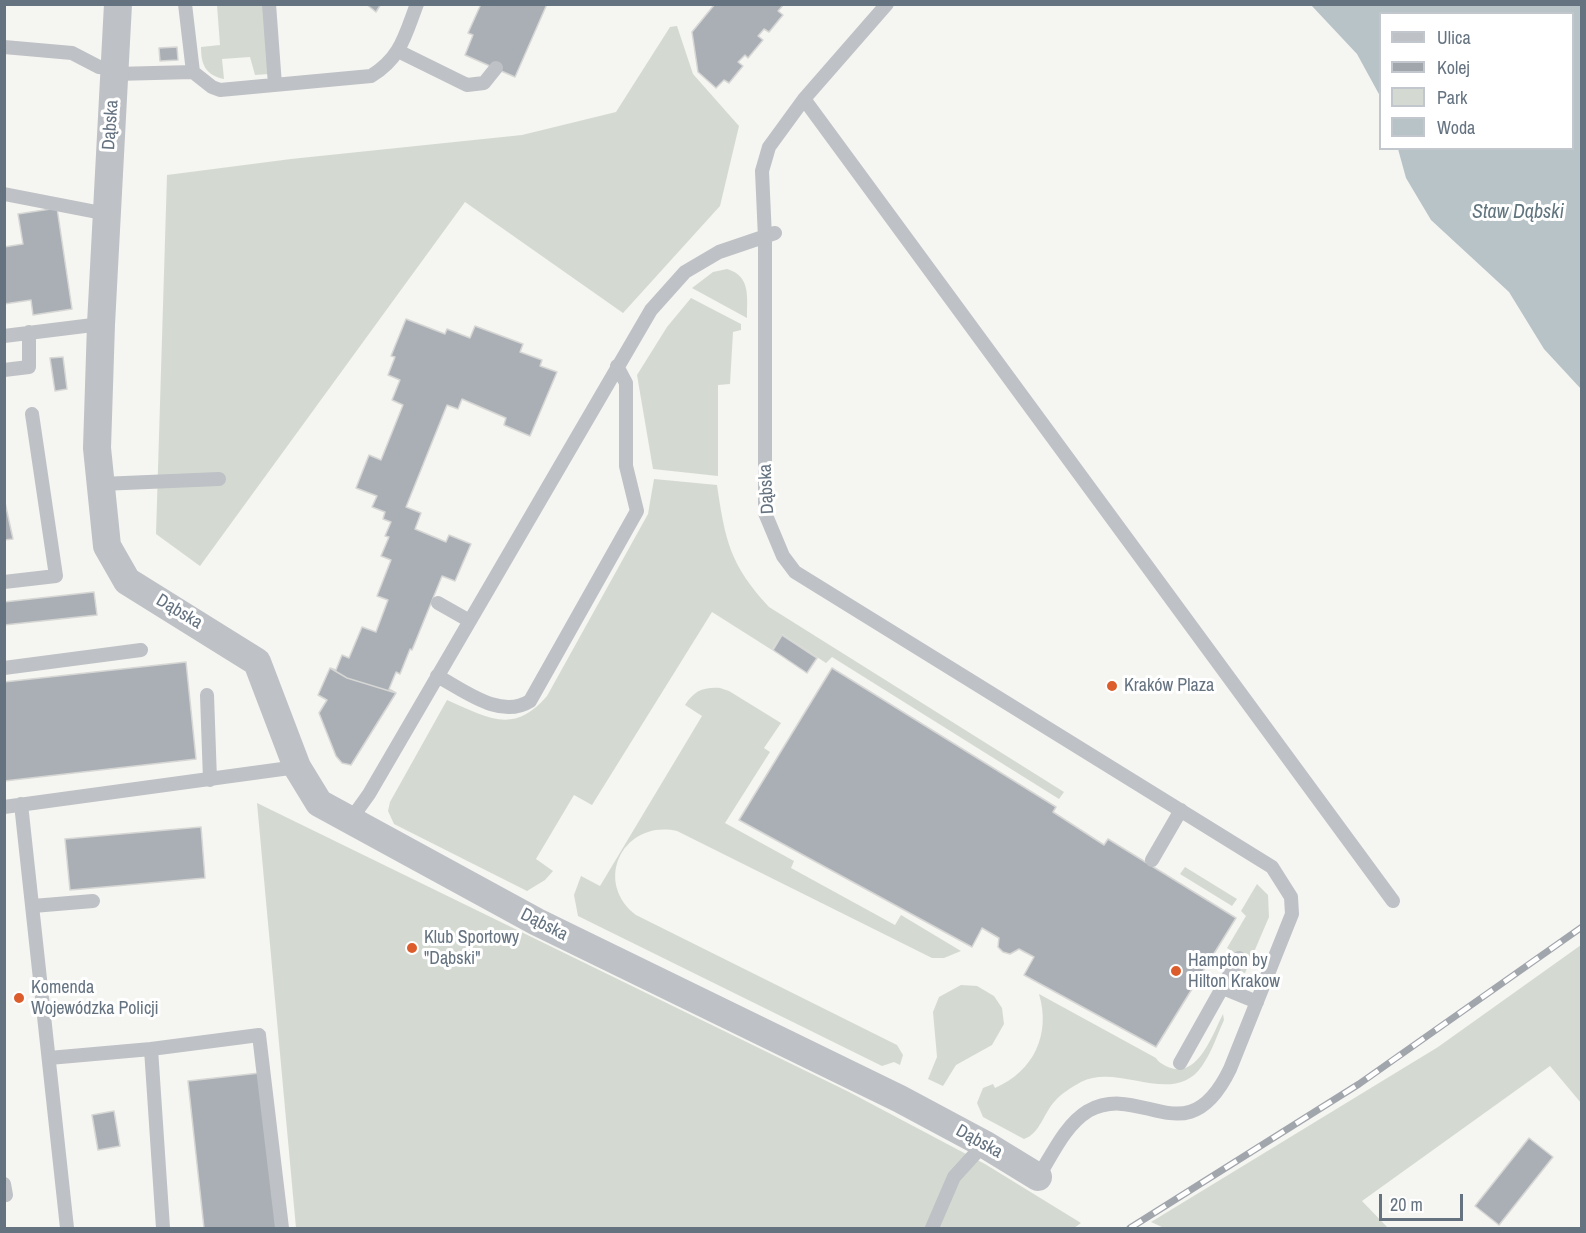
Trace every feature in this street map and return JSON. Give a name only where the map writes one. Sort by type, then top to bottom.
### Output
[{"type":"street","name":"Dąbska","points":[[118,4],[101,324],[97,448],[107,546],[127,581],[257,662],[297,767],[319,803],[349,822],[537,922],[900,1099],[984,1144],[1038,1177]]},
{"type":"lane","points":[[185,4],[193,72]]},
{"type":"lane","points":[[269,4],[275,85]]},
{"type":"lane","points":[[4,47],[72,53],[99,67],[116,71],[193,72],[212,87],[220,90],[371,76],[388,66],[398,51],[417,4]]},
{"type":"lane","name":"Dąbska","points":[[887,4],[804,99],[769,147],[762,171],[770,235],[765,513],[783,556],[795,572],[1272,867],[1291,897],[1292,914],[1257,1002],[1223,1085],[1209,1101],[1189,1112],[1167,1115],[1116,1104],[1096,1108],[1070,1126],[1038,1177]]},
{"type":"lane","points":[[398,51],[467,85],[484,83],[496,68]]},
{"type":"lane","points":[[804,99],[1393,901]]},
{"type":"lane","points":[[4,194],[107,214]]},
{"type":"lane","points":[[349,822],[369,794],[468,620],[617,366],[656,304],[685,272],[719,252],[770,235]]},
{"type":"lane","points":[[4,336],[101,324]]},
{"type":"lane","points":[[4,370],[30,367],[29,332]]},
{"type":"lane","points":[[437,676],[502,708],[521,706],[530,701],[637,511],[626,466],[626,383],[617,366]]},
{"type":"lane","points":[[4,582],[57,576],[32,414]]},
{"type":"lane","points":[[101,484],[219,479]]},
{"type":"lane","points":[[438,603],[468,620]]},
{"type":"lane","points":[[4,668],[141,650]]},
{"type":"lane","points":[[207,695],[210,780]]},
{"type":"lane","points":[[4,807],[297,767]]},
{"type":"lane","points":[[21,804],[67,1228]]},
{"type":"lane","points":[[1152,861],[1180,810]]},
{"type":"lane","points":[[33,906],[93,901]]},
{"type":"lane","points":[[1180,1063],[1239,958]]},
{"type":"lane","points":[[1223,988],[1257,1002]]},
{"type":"lane","points":[[49,1058],[151,1049],[259,1035],[282,1228]]},
{"type":"lane","points":[[151,1049],[164,1228]]},
{"type":"lane","points":[[932,1228],[954,1177],[984,1144]]},
{"type":"green space","points":[[217,5],[265,5],[269,74],[255,75],[250,57],[222,59],[224,79],[208,72],[203,64],[201,47],[220,45]]},
{"type":"green space","points":[[677,26],[693,74],[739,126],[720,206],[623,313],[465,202],[200,566],[156,534],[167,175],[291,159],[522,135],[616,112],[670,27]]},
{"type":"green space","points":[[727,269],[735,272],[744,282],[747,295],[747,318],[692,288],[713,272]]},
{"type":"green space","points":[[691,298],[741,324],[741,330],[733,332],[730,384],[718,385],[718,476],[653,469],[637,375],[667,327]]},
{"type":"green space","points":[[654,479],[717,485],[731,551],[746,578],[769,607],[1064,792],[1059,799],[832,657],[826,663],[782,634],[772,650],[712,612],[592,805],[574,795],[536,859],[553,871],[545,880],[527,891],[394,824],[388,811],[390,802],[447,700],[488,717],[512,719],[523,716],[547,696],[648,514]]},
{"type":"green space","points":[[720,688],[729,691],[781,723],[764,748],[770,752],[725,823],[794,861],[791,868],[895,925],[901,915],[961,951],[944,958],[932,958],[677,831],[658,830],[642,834],[629,843],[620,856],[616,870],[616,886],[623,901],[636,915],[897,1045],[903,1055],[900,1065],[894,1062],[882,1066],[578,916],[574,895],[581,876],[600,886],[702,716],[685,705],[692,696],[700,691]]},
{"type":"green space","name":"Klub Sportowy \"Dąbski\"","points":[[257,803],[849,1092],[985,1164],[1081,1223],[1074,1228],[296,1228]]},
{"type":"green space","points":[[1185,867],[1237,899],[1232,906],[1180,874]]},
{"type":"green space","points":[[1257,884],[1268,895],[1269,917],[1245,973],[1239,971],[1245,959],[1227,948],[1246,916],[1241,911]]},
{"type":"green space","points":[[1581,945],[1581,1103],[1550,1066],[1362,1201],[1388,1228],[1164,1228],[1151,1222],[1438,1047]]},
{"type":"green space","points":[[961,985],[977,986],[994,996],[1002,1008],[1004,1024],[992,1045],[956,1065],[943,1086],[928,1079],[937,1057],[933,1012],[939,997]]},
{"type":"green space","points":[[1039,994],[1171,1068],[1181,1069],[1197,1060],[1210,1042],[1223,1014],[1224,1020],[1206,1061],[1190,1078],[1176,1083],[1161,1084],[1112,1077],[1096,1077],[1081,1082],[1058,1098],[1038,1128],[1024,1139],[983,1117],[977,1103],[983,1088],[993,1084],[995,1088],[1009,1081],[1020,1072],[1036,1050],[1043,1023]]},
{"type":"water","name":"Staw Dąbski","points":[[1311,5],[1581,5],[1581,389],[1544,349],[1509,292],[1431,220],[1406,178],[1398,150],[1574,150],[1574,12],[1379,12],[1379,94],[1357,54]]},
{"type":"building","points":[[366,4],[381,4],[376,12]]},
{"type":"building","points":[[481,4],[547,4],[515,77],[465,55],[473,35],[468,33]]},
{"type":"building","points":[[715,4],[784,4],[778,11],[783,15],[769,32],[764,29],[758,36],[763,40],[748,58],[745,55],[738,62],[743,66],[729,83],[724,80],[716,88],[698,72],[692,32]]},
{"type":"building","points":[[177,47],[178,60],[160,61],[159,48]]},
{"type":"building","points":[[57,208],[72,309],[33,315],[31,300],[4,304],[4,247],[23,244],[18,214]]},
{"type":"building","points":[[406,319],[445,334],[447,329],[470,338],[475,326],[523,344],[520,352],[542,360],[540,366],[557,372],[530,436],[504,425],[506,418],[462,399],[458,409],[447,405],[406,507],[421,513],[415,529],[446,542],[449,535],[471,544],[455,581],[442,576],[412,650],[410,649],[400,674],[396,672],[389,689],[396,693],[347,678],[330,668],[336,670],[342,655],[349,658],[362,627],[376,632],[388,600],[377,596],[391,560],[381,556],[389,537],[385,536],[391,522],[383,519],[385,512],[372,507],[377,496],[356,488],[369,455],[381,460],[403,405],[392,400],[400,380],[388,375],[395,357],[391,356]]},
{"type":"building","points":[[63,357],[67,389],[55,391],[50,358]]},
{"type":"building","points":[[4,498],[13,539],[4,540]]},
{"type":"building","points":[[94,592],[97,615],[4,625],[4,602]]},
{"type":"building","points":[[782,635],[817,658],[807,673],[773,650]]},
{"type":"building","points":[[186,662],[196,759],[4,781],[4,682]]},
{"type":"building","points":[[330,668],[347,678],[396,693],[351,765],[342,763],[336,756],[319,713],[327,700],[318,695]]},
{"type":"building","points":[[832,668],[1056,807],[1053,812],[1104,845],[1108,839],[1236,918],[1156,1047],[1024,975],[1034,957],[1019,949],[1010,954],[1003,952],[998,947],[999,938],[982,928],[972,947],[739,820]]},
{"type":"building","points":[[201,827],[205,878],[70,890],[65,839]]},
{"type":"building","points":[[260,1073],[277,1228],[204,1228],[188,1081]]},
{"type":"building","points":[[114,1111],[120,1146],[98,1150],[92,1115]]},
{"type":"building","points":[[1529,1138],[1553,1157],[1499,1225],[1475,1206]]},
{"type":"railway","points":[[1130,1228],[1359,1084],[1582,927]]},
{"type":"place","name":"Kraków Plaza","points":[[1112,686]]},
{"type":"place","name":"Klub Sportowy \"Dąbski\"","points":[[412,948]]},
{"type":"place","name":"Hampton by Hilton Krakow","points":[[1176,971]]},
{"type":"place","name":"Komenda Wojewódzka Policji","points":[[19,998]]}]
